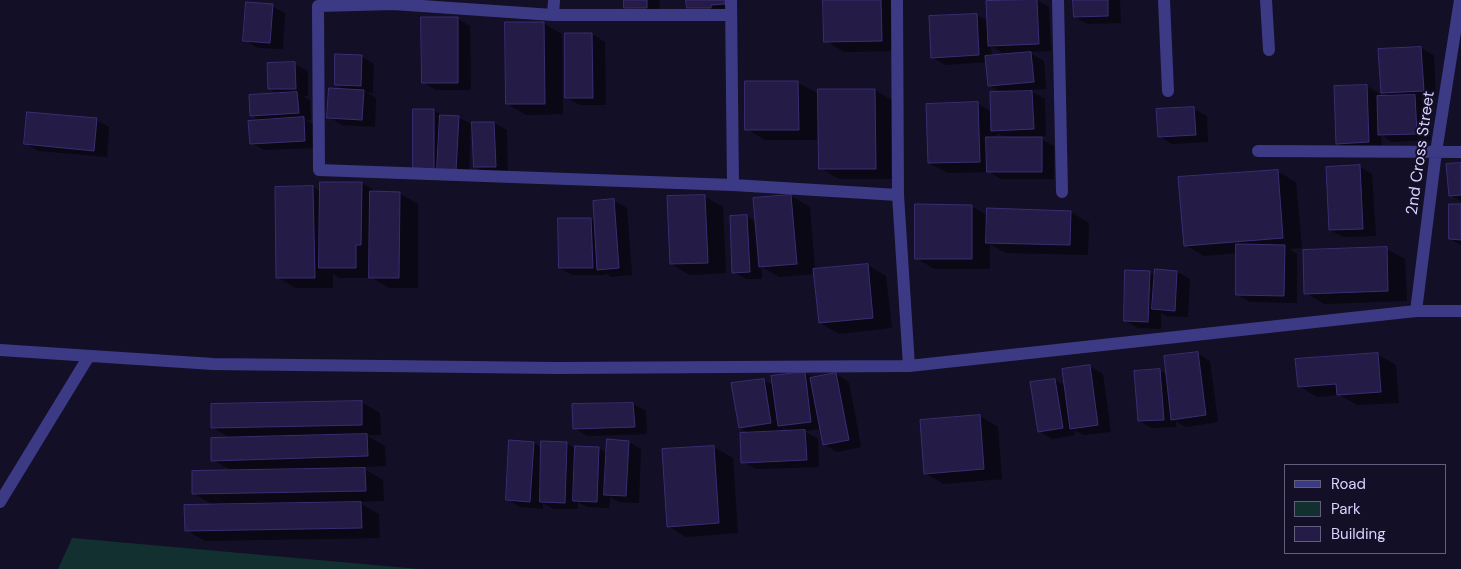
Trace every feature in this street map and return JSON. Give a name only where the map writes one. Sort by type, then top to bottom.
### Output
[{"type":"street","points":[[553,14],[554,0]]},
{"type":"street","points":[[731,0],[734,185]]},
{"type":"street","points":[[897,0],[898,195],[909,366]]},
{"type":"street","points":[[1058,0],[1062,192]]},
{"type":"street","points":[[1164,0],[1168,91]]},
{"type":"street","points":[[1266,0],[1269,50]]},
{"type":"street","name":"2nd Cross Street","points":[[1416,311],[1436,152],[1460,0]]},
{"type":"street","points":[[731,16],[553,14],[394,2],[318,6],[319,170],[734,185],[898,195]]},
{"type":"street","points":[[1258,151],[1461,152]]},
{"type":"street","points":[[0,350],[118,356],[213,364],[556,368],[909,366],[1416,311],[1461,311]]},
{"type":"street","points":[[0,502],[89,356]]},
{"type":"green space","points":[[73,538],[419,569],[58,569]]},
{"type":"building","points":[[624,0],[647,0],[647,8],[624,8]]},
{"type":"building","points":[[686,0],[725,0],[725,4],[711,5],[711,8],[687,8]]},
{"type":"building","points":[[823,0],[881,0],[882,41],[824,42]]},
{"type":"building","points":[[1037,0],[1039,44],[988,46],[986,1]]},
{"type":"building","points":[[1073,0],[1108,0],[1108,16],[1074,17]]},
{"type":"building","points":[[246,2],[273,4],[270,43],[243,41]]},
{"type":"building","points":[[977,14],[979,55],[931,58],[929,16]]},
{"type":"building","points":[[421,17],[458,17],[458,83],[422,83]]},
{"type":"building","points":[[505,22],[544,22],[545,104],[506,104]]},
{"type":"building","points":[[565,33],[592,33],[593,98],[565,98]]},
{"type":"building","points":[[1421,47],[1424,91],[1381,93],[1378,49]]},
{"type":"building","points":[[1031,52],[1034,82],[988,86],[985,56]]},
{"type":"building","points":[[335,54],[362,55],[361,86],[335,85]]},
{"type":"building","points":[[295,62],[296,89],[268,89],[267,63]]},
{"type":"building","points":[[745,81],[798,81],[799,130],[745,130]]},
{"type":"building","points":[[1367,85],[1369,142],[1336,144],[1334,86]]},
{"type":"building","points":[[329,88],[364,90],[362,120],[327,118]]},
{"type":"building","points":[[818,89],[875,89],[876,169],[819,169]]},
{"type":"building","points":[[1032,91],[1034,129],[991,131],[990,92]]},
{"type":"building","points":[[297,92],[299,113],[250,116],[249,95]]},
{"type":"building","points":[[1415,95],[1417,134],[1378,135],[1377,96]]},
{"type":"building","points":[[978,102],[980,162],[928,163],[926,104]]},
{"type":"building","points":[[1194,107],[1196,135],[1158,137],[1156,109]]},
{"type":"building","points":[[413,109],[434,109],[434,169],[413,168]]},
{"type":"building","points":[[27,112],[97,118],[94,151],[24,144]]},
{"type":"building","points":[[440,115],[459,116],[456,171],[437,170]]},
{"type":"building","points":[[304,117],[305,141],[250,144],[248,121]]},
{"type":"building","points":[[472,122],[494,122],[496,167],[474,167]]},
{"type":"building","points":[[986,137],[1042,137],[1042,172],[987,172]]},
{"type":"building","points":[[1461,163],[1461,195],[1449,196],[1446,164]]},
{"type":"building","points":[[1360,165],[1363,229],[1329,230],[1326,167]]},
{"type":"building","points":[[1278,170],[1283,238],[1184,246],[1178,177]]},
{"type":"building","points":[[320,182],[362,182],[361,245],[356,245],[356,268],[319,268]]},
{"type":"building","points":[[313,186],[315,278],[276,278],[275,187]]},
{"type":"building","points":[[370,191],[400,192],[399,278],[369,278]]},
{"type":"building","points":[[705,195],[708,263],[670,264],[667,196]]},
{"type":"building","points":[[791,195],[797,264],[759,267],[753,198]]},
{"type":"building","points":[[614,199],[619,268],[597,270],[593,201]]},
{"type":"building","points":[[915,204],[972,205],[972,259],[915,259]]},
{"type":"building","points":[[1449,204],[1461,204],[1461,240],[1449,239]]},
{"type":"building","points":[[987,208],[1071,211],[1070,245],[986,243]]},
{"type":"building","points":[[747,215],[750,272],[732,273],[730,216]]},
{"type":"building","points":[[558,218],[591,218],[593,268],[559,268]]},
{"type":"building","points":[[1236,244],[1285,245],[1284,296],[1236,295]]},
{"type":"building","points":[[1387,247],[1388,291],[1304,294],[1303,250]]},
{"type":"building","points":[[868,264],[873,318],[819,323],[813,269]]},
{"type":"building","points":[[1155,269],[1177,271],[1175,311],[1152,309]]},
{"type":"building","points":[[1125,270],[1150,271],[1148,322],[1124,321]]},
{"type":"building","points":[[1198,352],[1206,415],[1171,420],[1164,356]]},
{"type":"building","points":[[1378,353],[1381,392],[1337,395],[1336,384],[1298,387],[1295,359]]},
{"type":"building","points":[[1090,365],[1098,425],[1070,429],[1062,369]]},
{"type":"building","points":[[1160,369],[1164,420],[1138,421],[1134,371]]},
{"type":"building","points":[[805,372],[811,422],[778,426],[771,376]]},
{"type":"building","points":[[836,373],[849,440],[823,445],[810,378]]},
{"type":"building","points":[[764,379],[771,423],[739,428],[731,383]]},
{"type":"building","points":[[1055,379],[1063,428],[1038,432],[1030,382]]},
{"type":"building","points":[[362,401],[362,425],[211,428],[211,404]]},
{"type":"building","points":[[633,403],[635,427],[573,429],[572,404]]},
{"type":"building","points":[[980,415],[984,469],[924,474],[920,420]]},
{"type":"building","points":[[805,430],[807,460],[741,463],[740,433]]},
{"type":"building","points":[[367,434],[368,456],[211,461],[211,438]]},
{"type":"building","points":[[607,439],[629,441],[626,496],[604,495]]},
{"type":"building","points":[[509,440],[534,442],[530,502],[506,500]]},
{"type":"building","points":[[541,441],[567,442],[565,503],[540,502]]},
{"type":"building","points":[[575,446],[599,447],[597,502],[573,501]]},
{"type":"building","points":[[714,446],[719,523],[667,527],[662,449]]},
{"type":"building","points":[[365,468],[366,491],[192,494],[192,471]]},
{"type":"building","points":[[361,502],[362,528],[185,531],[184,505]]}]
